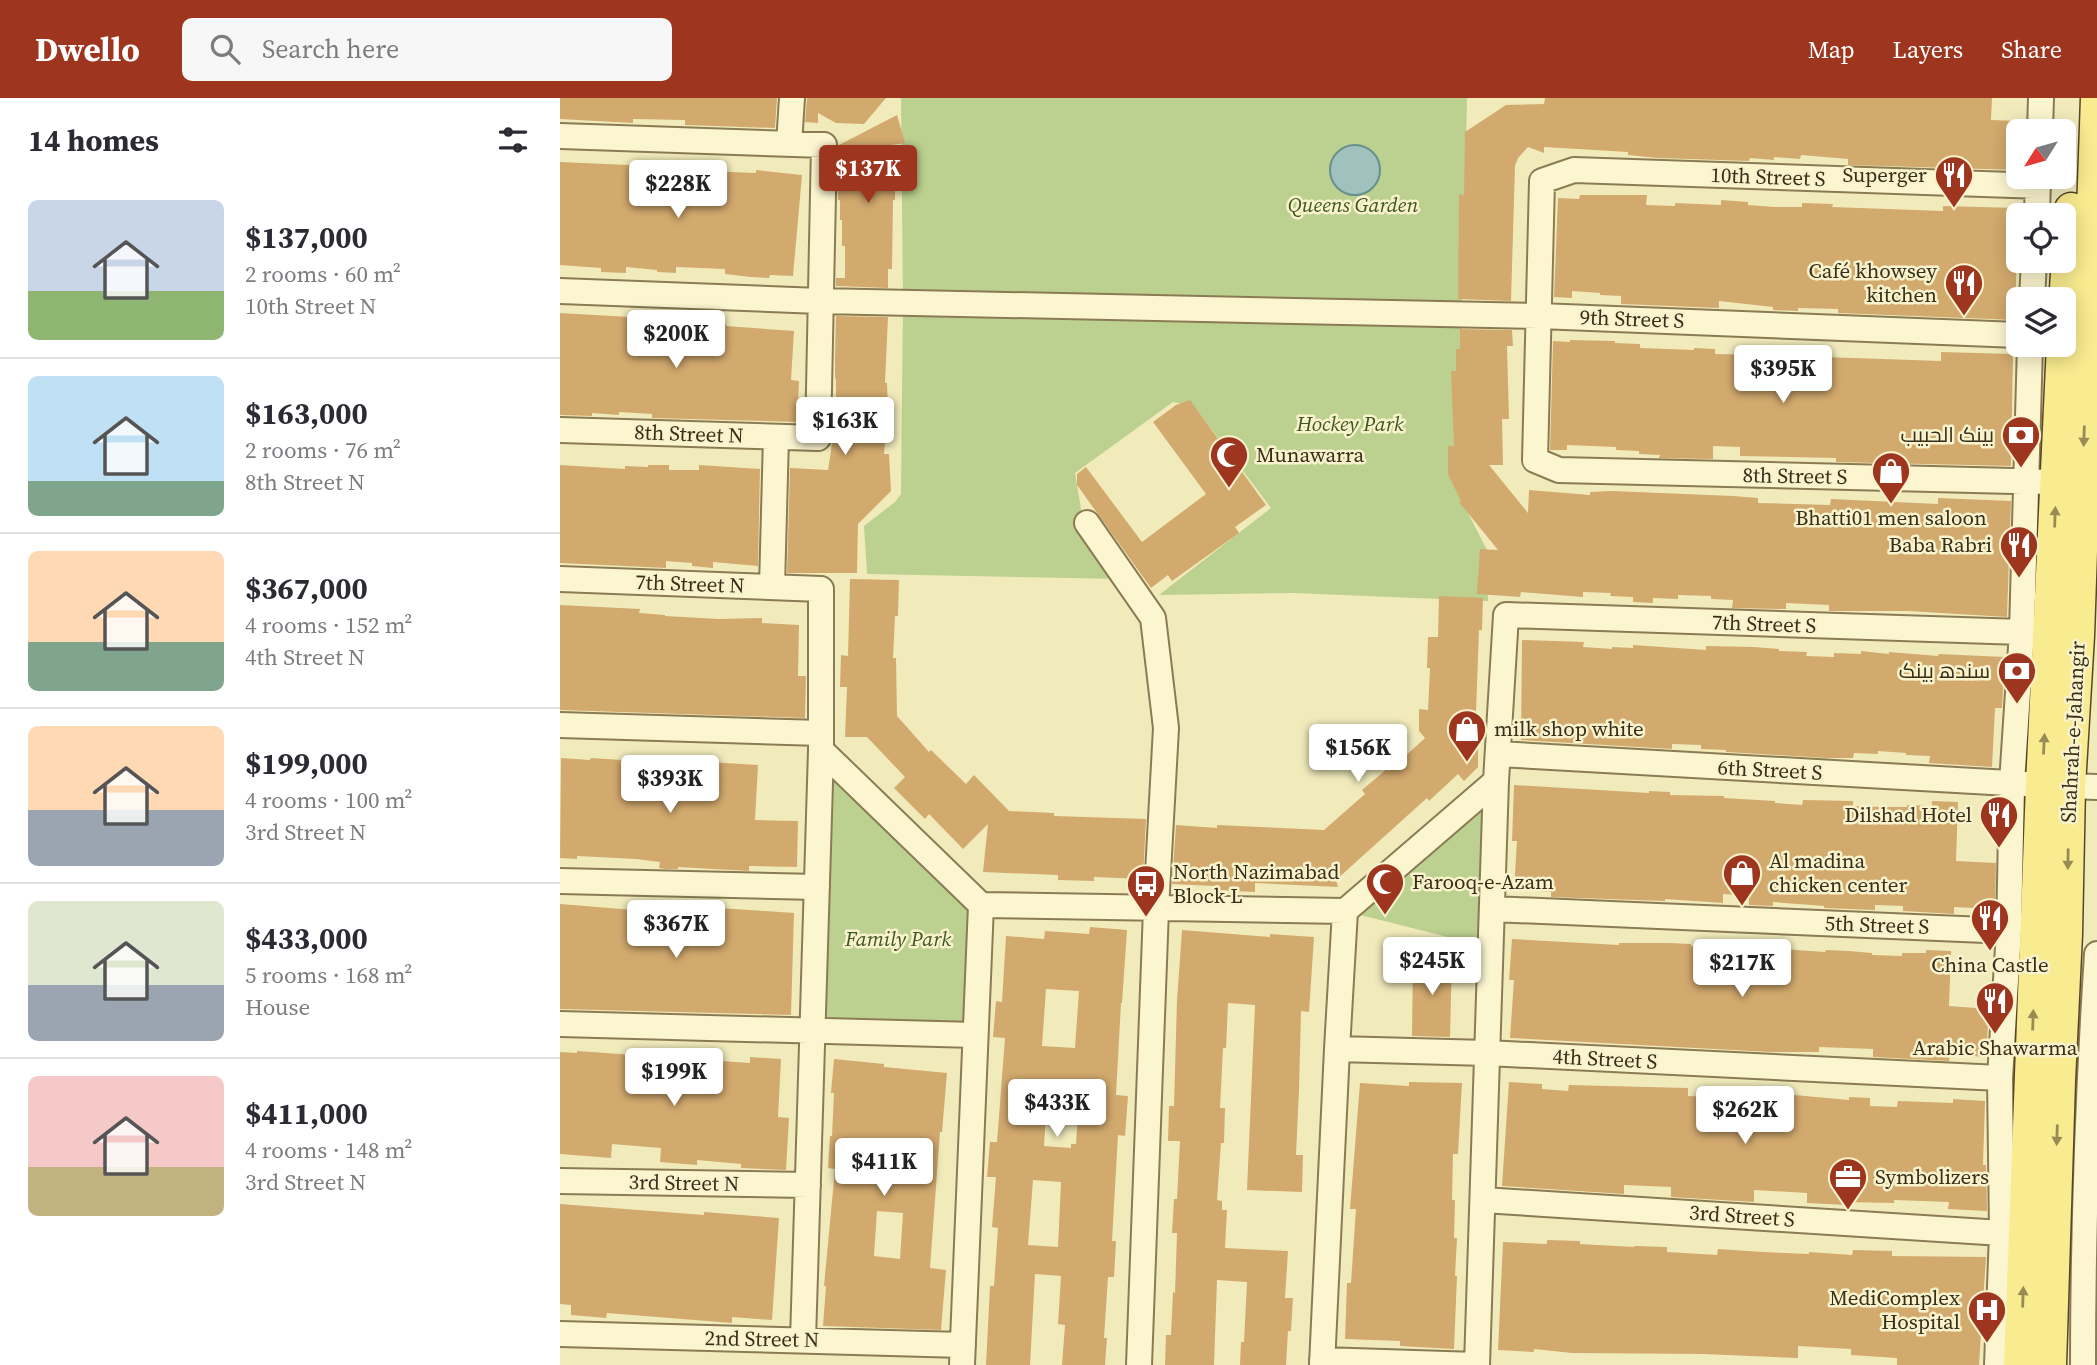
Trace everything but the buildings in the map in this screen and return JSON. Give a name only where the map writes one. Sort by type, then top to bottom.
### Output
[{"type":"main road","name":"Shahrah-e-Jahangir","points":[[2075,98],[2073,187],[2078,339]]},
{"type":"main road","name":"Shahrah-e-Jahangir","points":[[2020,1365],[2055,785],[2078,636],[2066,486],[2097,98]]},
{"type":"main road","name":"Shahrah-e-Jahangir","points":[[2050,1365],[2082,1083],[2055,785]]},
{"type":"street","points":[[789,144],[792,98]]},
{"type":"street","points":[[2041,119],[2042,98]]},
{"type":"street","points":[[560,136],[824,145],[820,302]]},
{"type":"street","name":"10th Street S","points":[[1539,316],[1542,181],[1574,170],[2006,180]]},
{"type":"street","name":"9th Street S","points":[[560,291],[820,302],[1539,316],[2006,335]]},
{"type":"street","name":"8th Street N","points":[[560,430],[818,438],[820,302]]},
{"type":"street","name":"8th Street S","points":[[1539,316],[1535,460],[1559,470],[2066,486]]},
{"type":"street","points":[[1997,1365],[2002,1233],[2000,1078],[2009,931],[2055,785],[2022,632],[2066,486],[2033,357]]},
{"type":"street","points":[[772,587],[776,437]]},
{"type":"street","points":[[1087,523],[1153,618],[1166,728],[1156,909],[1139,1365]]},
{"type":"street","name":"7th Street N","points":[[560,579],[821,589],[821,742]]},
{"type":"street","name":"7th Street S","points":[[1498,754],[1506,615],[2022,632]]},
{"type":"street","points":[[560,725],[821,742],[981,905],[1345,911],[1496,781]]},
{"type":"street","points":[[803,1340],[821,742]]},
{"type":"street","points":[[1345,911],[1322,1363],[1477,1365],[1498,754]]},
{"type":"street","name":"6th Street S","points":[[1498,754],[2055,785]]},
{"type":"street","points":[[560,881],[817,887]]},
{"type":"street","points":[[963,1355],[981,905]]},
{"type":"street","name":"5th Street S","points":[[1492,909],[2009,931]]},
{"type":"street","points":[[2083,1365],[2090,1241],[2082,1083],[2097,954]]},
{"type":"street","points":[[560,1024],[975,1035]]},
{"type":"street","name":"4th Street S","points":[[1337,1049],[1488,1053],[2000,1078]]},
{"type":"street","name":"3rd Street N","points":[[560,1181],[808,1185]]},
{"type":"street","name":"3rd Street S","points":[[1483,1200],[2002,1233]]},
{"type":"street","name":"2nd Street N","points":[[560,1334],[803,1340],[963,1355]]},
{"type":"green space","points":[[901,98],[1467,98],[1462,314],[1465,507],[1487,550],[1488,601],[1294,593],[1159,595],[1271,508],[1194,406],[1173,402],[1075,473],[1083,521],[1123,579],[867,574],[864,526],[895,502],[901,494]]},
{"type":"green space","name":"Family Park","points":[[821,750],[981,905],[975,1035],[812,1031]]},
{"type":"green space","points":[[1496,781],[1491,948],[1345,911]]},
{"type":"water","points":[[1355,145],[1373,152],[1380,170],[1373,188],[1355,195],[1337,188],[1330,170],[1337,152]]},
{"type":"place","name":"Superger","points":[[1954,209]]},
{"type":"place","name":"Café khowsey kitchen","points":[[1964,317]]},
{"type":"place","name":"بينک الحبيب","points":[[2021,469]]},
{"type":"place","name":"Munawarra","points":[[1229,489]]},
{"type":"place","name":"Bhatti01 men saloon","points":[[1891,505]]},
{"type":"place","name":"Baba Rabri","points":[[2019,579]]},
{"type":"place","name":"سندھ بینک","points":[[2017,705]]},
{"type":"place","name":"milk shop white","points":[[1467,763]]},
{"type":"place","name":"Dilshad Hotel","points":[[1999,849]]},
{"type":"place","name":"Al madina chicken center","points":[[1742,907]]},
{"type":"place","name":"Farooq-e-Azam","points":[[1385,916]]},
{"type":"place","name":"North Nazimabad Block L","points":[[1146,918]]},
{"type":"place","name":"China Castle","points":[[1990,952]]},
{"type":"place","name":"Arabic Shawarma","points":[[1995,1035]]},
{"type":"place","name":"Symbolizers","points":[[1848,1211]]},
{"type":"place","name":"MediComplex Hospital","points":[[1987,1344]]},
{"type":"park label","name":"Queens Garden","points":[[1353,205]]},
{"type":"park label","name":"Hockey Park","points":[[1350,424]]}]
